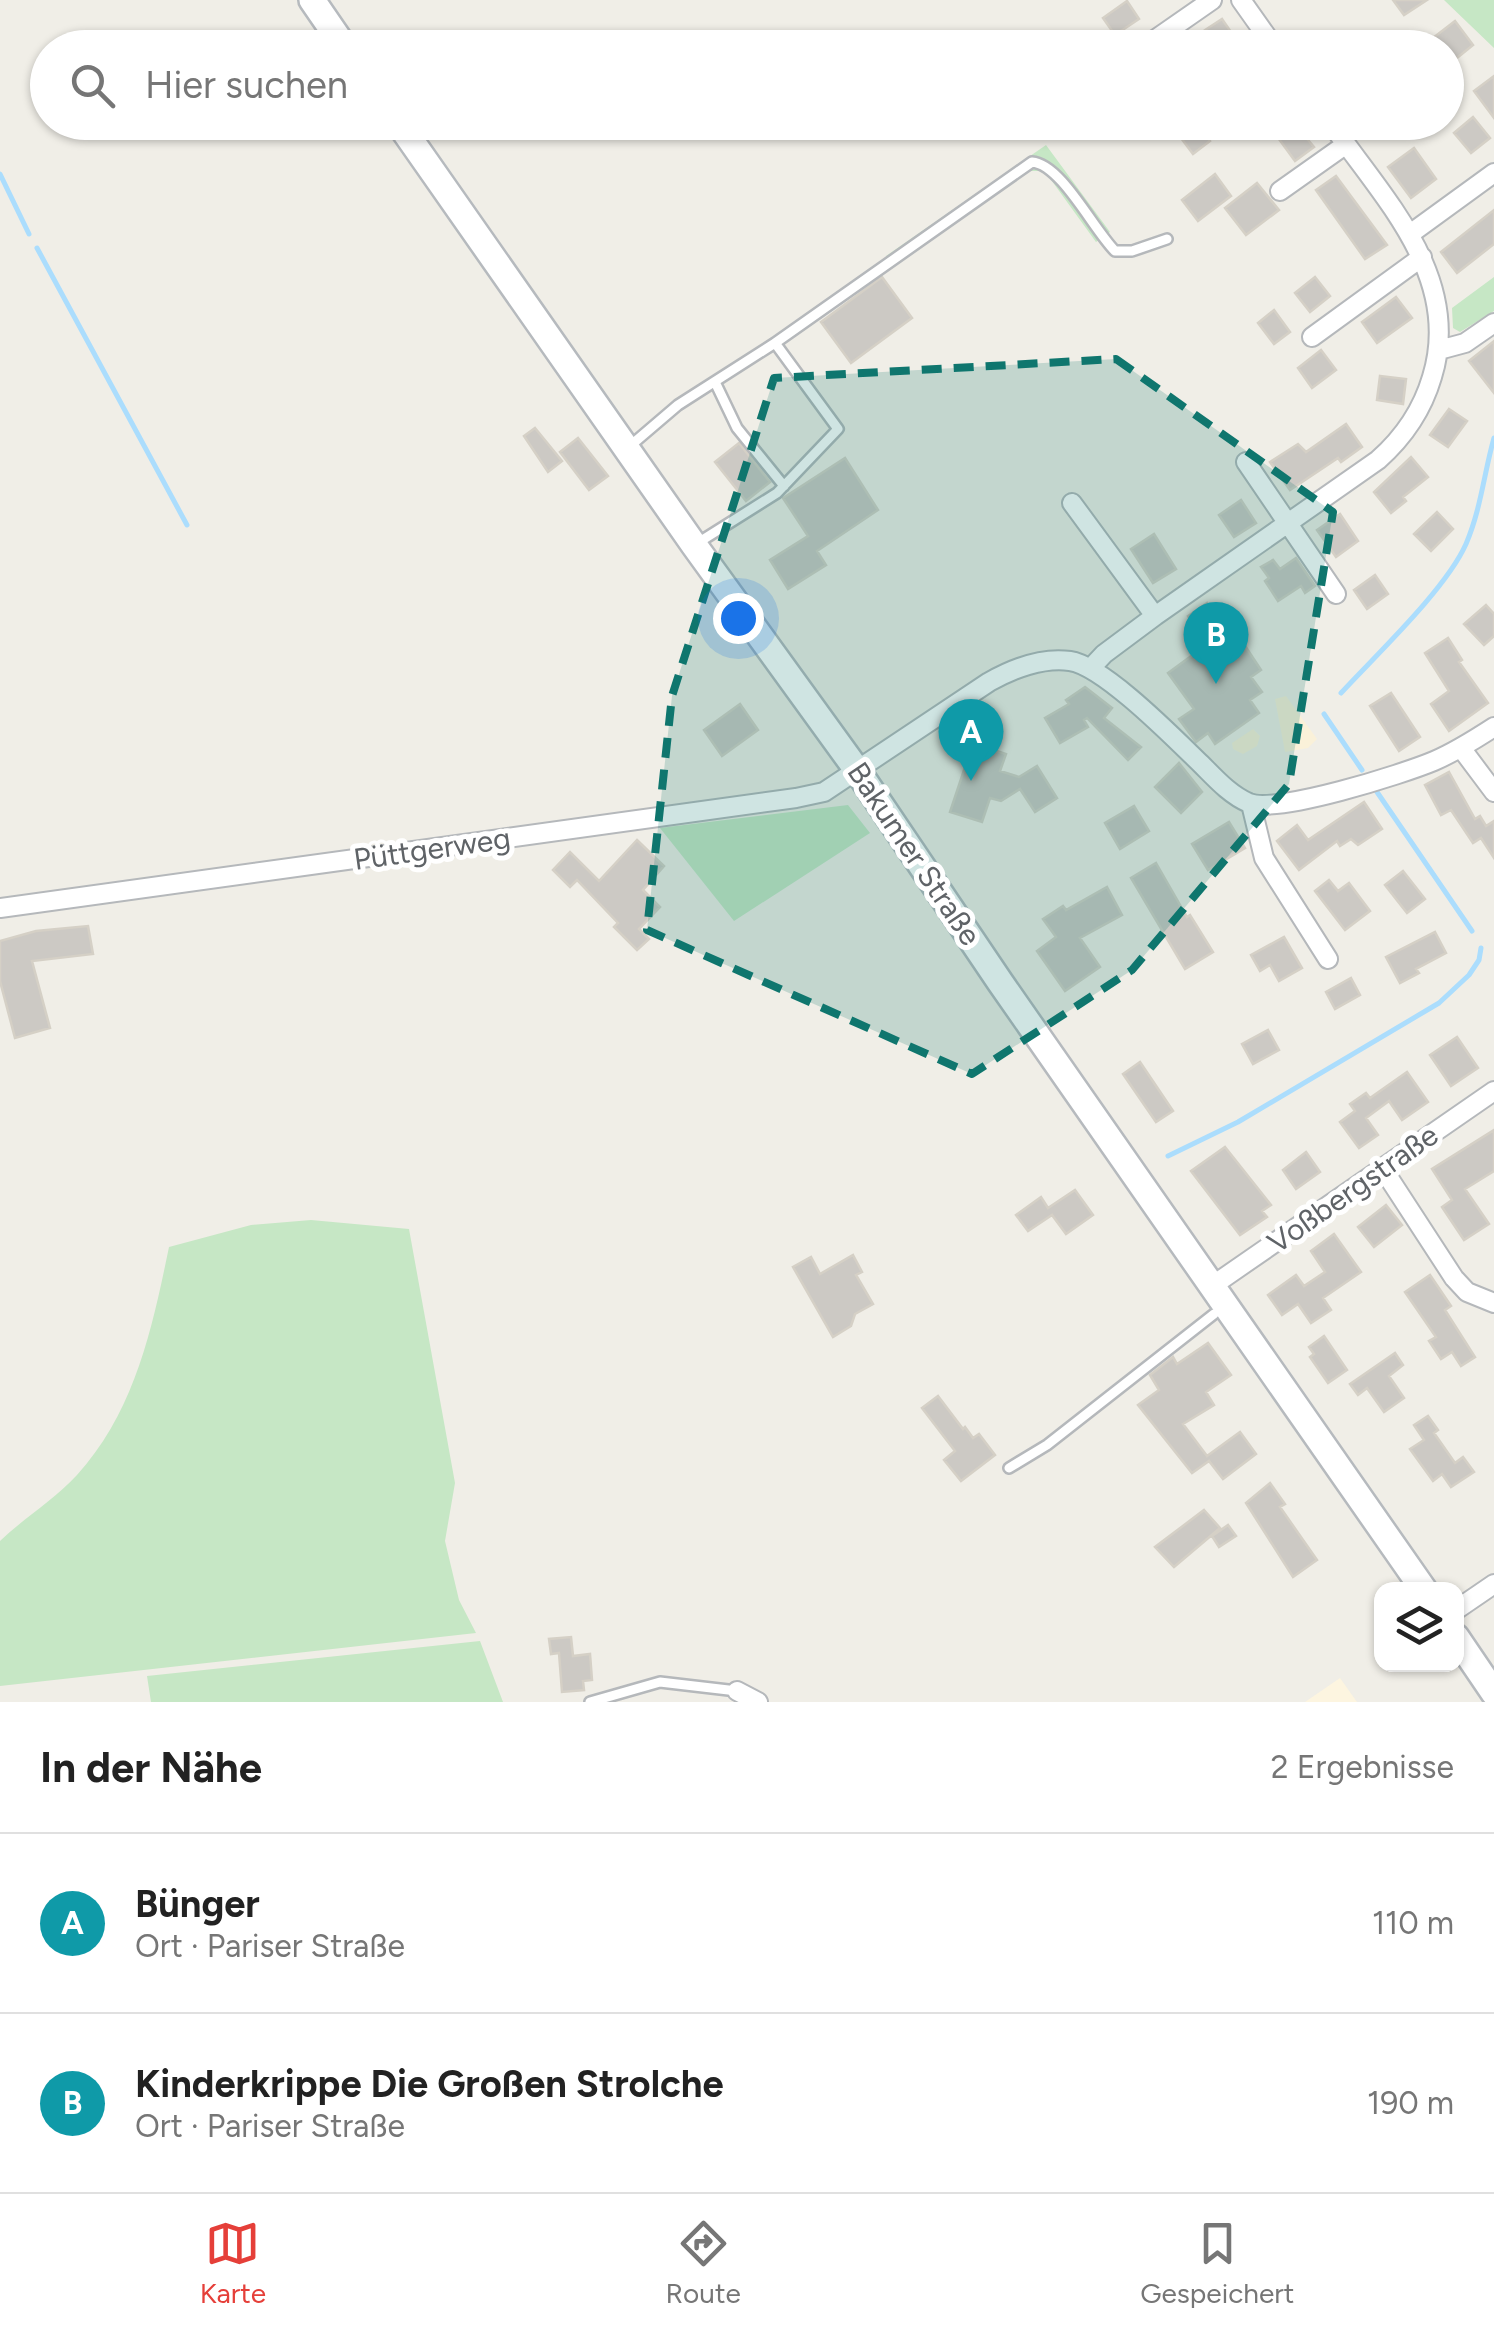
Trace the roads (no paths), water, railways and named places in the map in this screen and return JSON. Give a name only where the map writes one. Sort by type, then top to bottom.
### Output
[{"type":"main road","points":[[312,0],[333,30]]},
{"type":"main road","name":"Bakumer Straße","points":[[411,140],[694,546],[857,770],[1418,1582]]},
{"type":"main road","points":[[1464,1648],[1494,1693]]},
{"type":"street","points":[[1169,30],[1212,0]]},
{"type":"street","points":[[1241,0],[1263,30]]},
{"type":"street","points":[[1343,140],[1422,256],[1439,312],[1440,350],[1427,394],[1399,442],[1378,460],[1155,616],[1090,669],[1169,734],[1229,791],[1251,804],[1280,803],[1385,778],[1461,748],[1494,727]]},
{"type":"street","points":[[1280,191],[1346,145]]},
{"type":"street","points":[[1410,234],[1494,173]]},
{"type":"street","points":[[1312,337],[1422,256]]},
{"type":"street","points":[[1440,350],[1465,343],[1494,323]]},
{"type":"street","points":[[1246,462],[1336,594]]},
{"type":"street","points":[[1072,503],[1155,616]]},
{"type":"street","name":"Püttgerweg","points":[[0,908],[824,792],[989,682],[1015,669],[1070,661],[1090,669]]},
{"type":"street","points":[[1461,748],[1494,792]]},
{"type":"street","points":[[1251,804],[1264,858],[1328,958]]},
{"type":"street","name":"Voßbergstraße","points":[[1212,1286],[1494,1091]]},
{"type":"street","points":[[1384,1169],[1454,1278],[1466,1292],[1494,1303]]},
{"type":"street","points":[[1464,1605],[1494,1584]]},
{"type":"street","points":[[737,1691],[758,1702]]},
{"type":"lane","points":[[626,449],[678,405],[775,343],[1032,162],[1043,162],[1055,172],[1097,232],[1115,250],[1132,251],[1167,239]]},
{"type":"lane","points":[[694,546],[778,493],[838,429],[775,343]]},
{"type":"lane","points":[[715,382],[737,428],[784,486]]},
{"type":"lane","points":[[1009,1468],[1047,1446],[1090,1408],[1214,1314]]},
{"type":"lane","points":[[590,1702],[660,1682],[737,1691]]},
{"type":"waterway","points":[[0,174],[29,234]]},
{"type":"waterway","points":[[37,248],[187,525]]},
{"type":"waterway","points":[[1341,693],[1410,621],[1456,562],[1475,518],[1494,438]]},
{"type":"waterway","points":[[1324,714],[1362,770]]},
{"type":"waterway","points":[[1377,792],[1472,931]]},
{"type":"waterway","points":[[1168,1156],[1238,1122],[1439,1003],[1469,975],[1479,960],[1481,948]]},
{"type":"place","name":"Kinderkrippe Die Großen Strolche","points":[[1216,684]]},
{"type":"place","name":"Bünger","points":[[971,781]]}]
